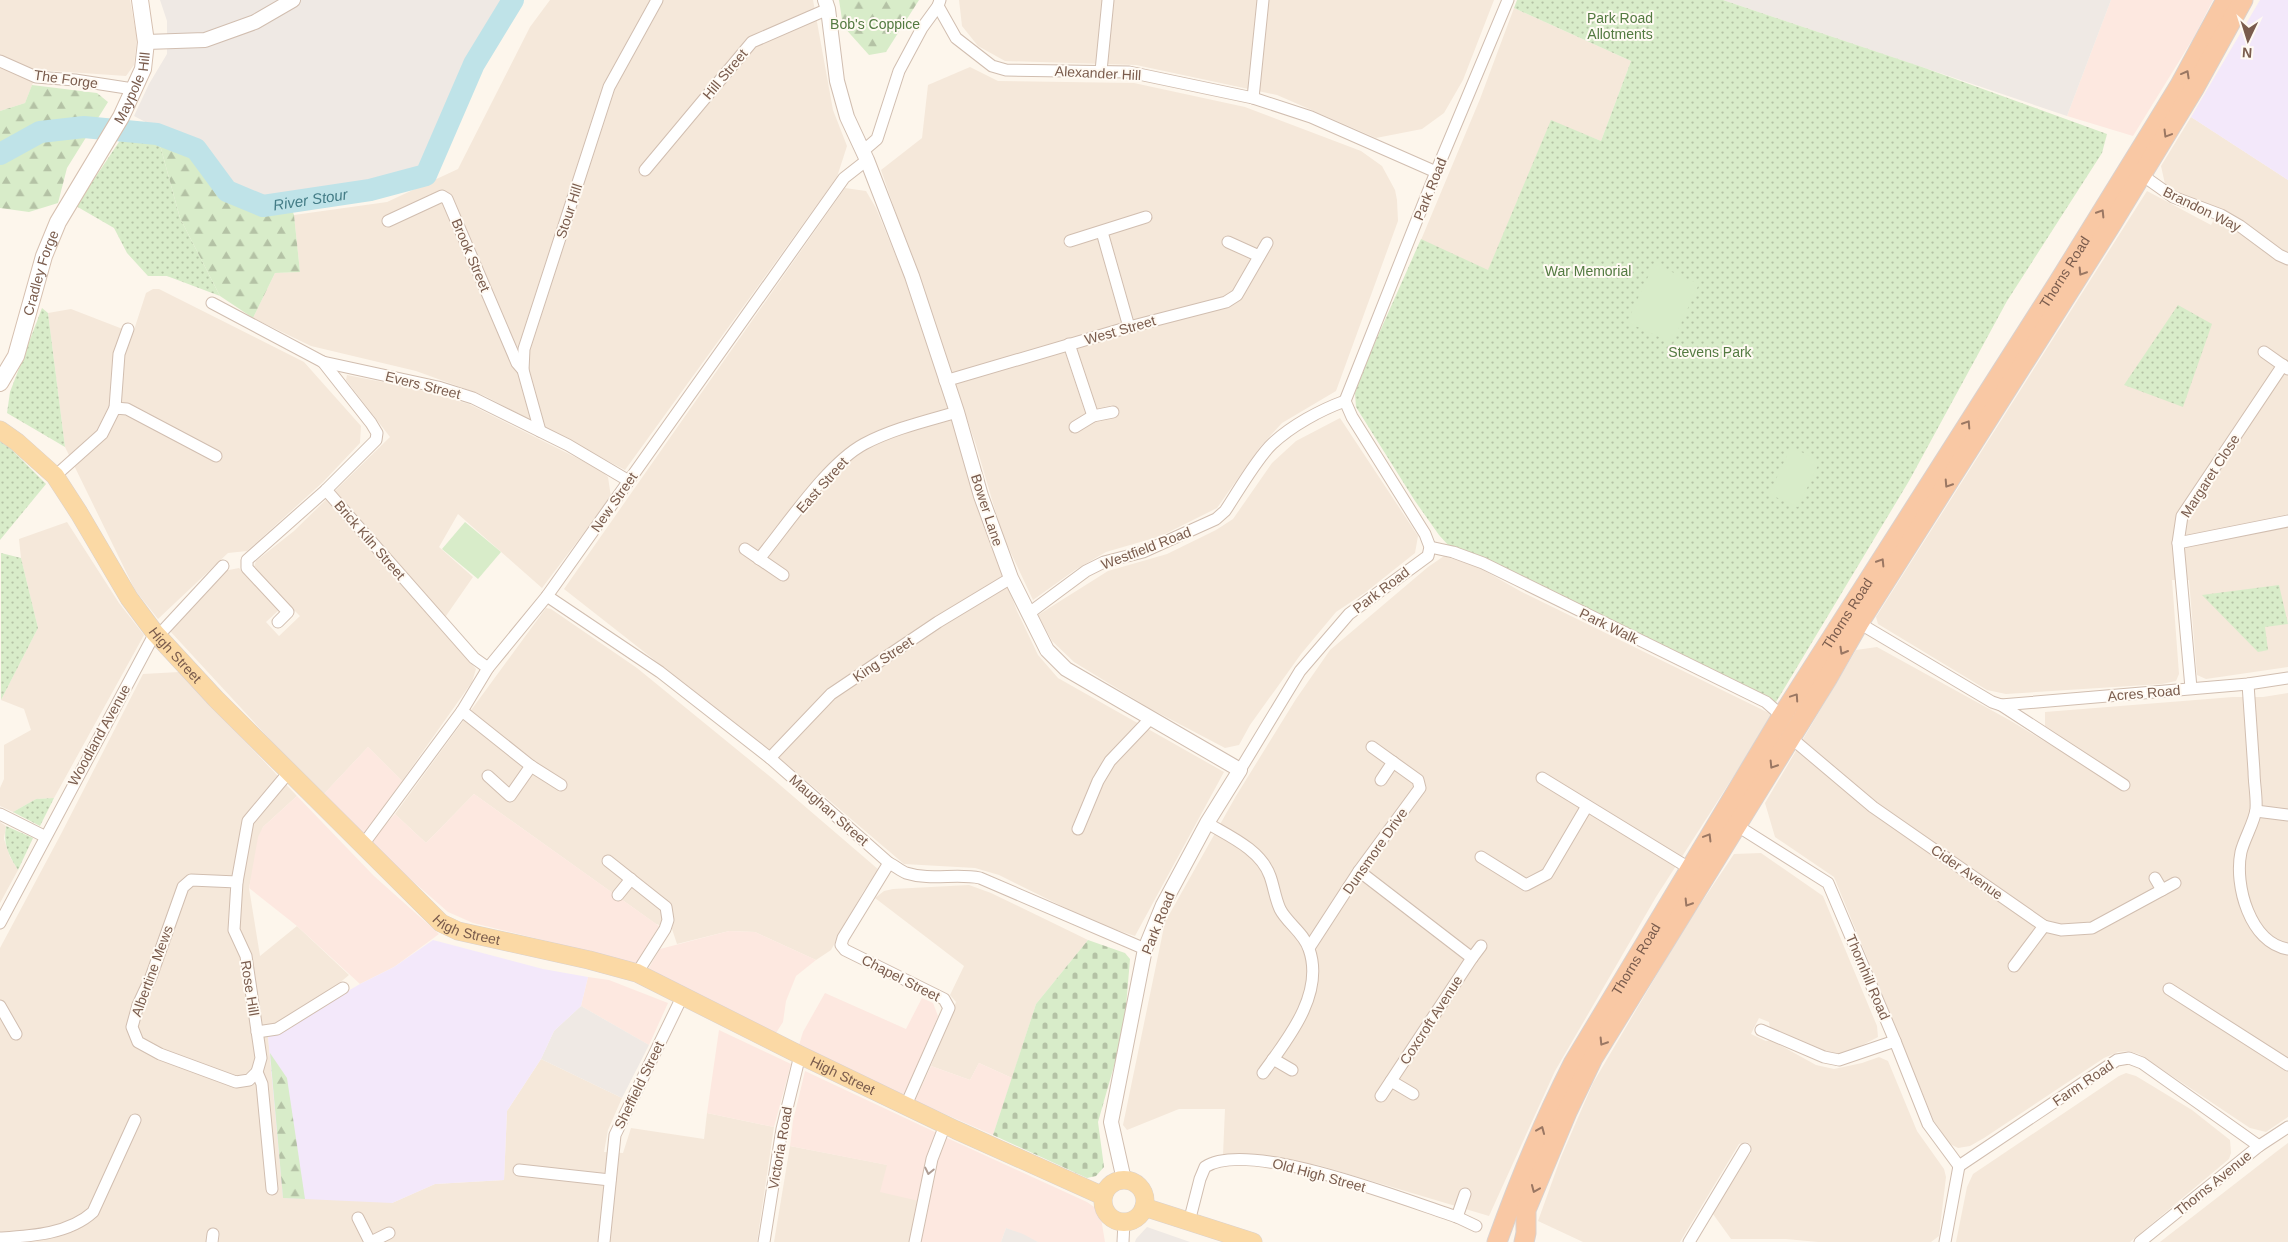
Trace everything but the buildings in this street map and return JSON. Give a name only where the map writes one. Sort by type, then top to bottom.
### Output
[{"type":"highway","name":"Thorns Road","points":[[1495,1242],[1548,1113],[1574,1064],[1689,868],[1782,716],[2063,274],[2180,85],[2226,0]]},
{"type":"highway","name":"Thorns Road","points":[[1522,1240],[1526,1210],[1567,1112],[1593,1058],[1859,623],[2142,175],[2196,87],[2243,0]]},
{"type":"main road","name":"Maypole Hill","points":[[90,168],[120,117],[143,69],[146,42],[140,0]]},
{"type":"main road","name":"Cradley Forge","points":[[0,383],[16,356],[44,256],[58,222],[90,168]]},
{"type":"main road","name":"High Street","points":[[0,430],[17,442],[55,476],[80,512],[129,598],[156,634],[216,699],[430,914],[458,931],[589,960],[636,973],[945,1125],[1103,1196]]},
{"type":"main road","points":[[1124,1180],[1130,1181],[1141,1188],[1144,1194],[1144,1207],[1136,1218],[1124,1222],[1111,1218],[1106,1213],[1103,1196],[1109,1185],[1124,1180]]},
{"type":"main road","points":[[1144,1207],[1253,1242]]},
{"type":"street","points":[[146,42],[205,40],[255,22],[293,0]]},
{"type":"street","name":"Stour Hill","points":[[540,431],[523,370],[524,349],[609,88],[657,0]]},
{"type":"street","points":[[1101,71],[1108,0]]},
{"type":"street","points":[[1252,98],[1263,0]]},
{"type":"street","name":"Park Road","points":[[1346,401],[1347,394],[1436,172],[1508,0]]},
{"type":"street","name":"Alexander Hill","points":[[865,156],[877,139],[899,72],[922,28],[939,3],[956,38],[992,66],[1006,70],[1129,72],[1252,98],[1311,117],[1436,172]]},
{"type":"street","name":"Bower Lane","points":[[827,4],[837,82],[847,117],[865,156],[912,276],[945,381],[957,412],[982,496],[1011,578],[1047,650],[1066,669],[1240,770]]},
{"type":"street","name":"Hill Street","points":[[645,170],[752,42],[827,4]]},
{"type":"street","name":"The Forge","points":[[0,61],[36,77],[75,80],[133,89]]},
{"type":"street","name":"New Street","points":[[362,846],[462,711],[488,668],[547,596],[844,178],[865,156]]},
{"type":"street","name":"Brandon Way","points":[[2142,175],[2173,198],[2221,215],[2240,226],[2279,255],[2288,259]]},
{"type":"street","name":"Brook Street","points":[[388,221],[442,196],[447,199],[512,354],[523,370]]},
{"type":"street","points":[[1070,241],[1146,218]]},
{"type":"street","points":[[1102,232],[1129,326]]},
{"type":"street","points":[[1228,242],[1258,256]]},
{"type":"street","name":"West Street","points":[[945,381],[1129,326],[1226,302],[1237,295],[1267,243]]},
{"type":"street","name":"Evers Street","points":[[212,303],[323,362],[438,386],[473,398],[540,431],[629,481]]},
{"type":"street","points":[[55,476],[102,434],[115,408],[119,354],[128,329]]},
{"type":"street","points":[[1069,344],[1093,416]]},
{"type":"street","name":"Margaret Close","points":[[2191,688],[2178,542],[2182,516],[2285,367],[2264,352]]},
{"type":"street","name":"Brick Kiln Street","points":[[323,362],[376,433],[376,440],[326,490],[474,658],[488,668]]},
{"type":"street","points":[[1346,401],[1352,417],[1425,534],[1430,547]]},
{"type":"street","name":"Westfield Road","points":[[1028,614],[1086,571],[1104,562],[1143,552],[1216,519],[1225,511],[1270,445],[1331,406],[1346,401]]},
{"type":"street","points":[[115,408],[127,409],[216,456]]},
{"type":"street","name":"East Street","points":[[759,559],[844,458],[864,444],[890,433],[957,412]]},
{"type":"street","points":[[1075,427],[1093,416],[1112,412]]},
{"type":"street","points":[[278,622],[288,612],[247,568],[247,560],[326,490]]},
{"type":"street","points":[[2178,542],[2288,521]]},
{"type":"street","name":"Park Road","points":[[1124,1180],[1111,1122],[1145,949],[1163,905],[1206,823],[1300,671],[1349,614],[1428,556],[1430,547]]},
{"type":"street","name":"Park Walk","points":[[1430,547],[1453,552],[1483,563],[1766,702],[1782,716]]},
{"type":"street","points":[[745,549],[783,575]]},
{"type":"street","name":"Woodland Avenue","points":[[0,922],[44,836],[156,634],[223,566]]},
{"type":"street","name":"King Street","points":[[770,758],[831,694],[938,622],[1011,578]]},
{"type":"street","name":"Maughan Street","points":[[547,596],[660,672],[770,758],[889,863],[907,873],[930,877],[962,875],[980,878],[1145,949]]},
{"type":"street","points":[[1859,623],[1992,702],[2001,705],[2124,786]]},
{"type":"street","name":"Acres Road","points":[[2001,705],[2248,684],[2288,678]]},
{"type":"street","points":[[2248,684],[2256,811],[2241,854],[2239,872],[2241,888],[2253,919],[2266,940],[2273,945],[2288,949]]},
{"type":"street","points":[[462,711],[531,766],[561,785]]},
{"type":"street","points":[[1078,830],[1098,781],[1110,761],[1150,719]]},
{"type":"street","name":"Cider Avenue","points":[[1790,738],[1873,807],[2044,926],[2061,930],[2092,928],[2176,883]]},
{"type":"street","name":"Dunsmore Drive","points":[[1309,948],[1359,871],[1420,788],[1418,780],[1372,747]]},
{"type":"street","points":[[1381,780],[1393,762]]},
{"type":"street","points":[[488,776],[510,796],[531,766]]},
{"type":"street","name":"Rose Hill","points":[[272,1189],[262,1084],[257,1072],[261,1058],[258,1032],[246,956],[234,930],[237,882],[248,822],[289,772]]},
{"type":"street","points":[[1542,778],[1689,868]]},
{"type":"street","points":[[1481,857],[1526,885],[1547,874],[1587,806]]},
{"type":"street","points":[[2256,811],[2288,815]]},
{"type":"street","points":[[0,814],[44,836]]},
{"type":"street","points":[[1206,823],[1254,853],[1265,866],[1270,875],[1281,910],[1309,948],[1313,975],[1307,1001],[1263,1073]]},
{"type":"street","name":"Thornhill Road","points":[[1736,825],[1828,883],[1928,1124],[1959,1166]]},
{"type":"street","points":[[608,861],[666,907],[668,920],[664,929],[636,973]]},
{"type":"street","name":"Chapel Street","points":[[889,863],[843,938],[841,945],[845,950],[944,999],[949,1008],[906,1105]]},
{"type":"street","points":[[1359,871],[1472,958]]},
{"type":"street","points":[[2155,878],[2162,890]]},
{"type":"street","name":"Albertine Mews","points":[[237,882],[191,880],[184,887],[138,1005],[132,1028],[138,1042],[160,1054],[236,1082],[249,1080],[257,1072]]},
{"type":"street","points":[[618,895],[631,880]]},
{"type":"street","points":[[2014,966],[2044,926]]},
{"type":"street","name":"Coxcroft Avenue","points":[[1381,1096],[1480,946]]},
{"type":"street","points":[[258,1032],[277,1028],[343,988]]},
{"type":"street","points":[[2169,988],[2288,1065]]},
{"type":"street","name":"Sheffield Street","points":[[604,1242],[615,1135],[683,995]]},
{"type":"street","points":[[0,1006],[16,1034]]},
{"type":"street","points":[[1761,1030],[1824,1057],[1839,1060],[1895,1041]]},
{"type":"street","name":"Victoria Road","points":[[764,1242],[782,1129],[800,1055]]},
{"type":"street","name":"Farm Road","points":[[1959,1166],[2116,1060],[2129,1058],[2142,1063],[2259,1146]]},
{"type":"street","points":[[1273,1059],[1292,1070]]},
{"type":"street","points":[[1391,1081],[1413,1094]]},
{"type":"street","points":[[0,1238],[18,1237],[71,1227],[89,1216],[93,1212],[110,1178],[135,1120]]},
{"type":"street","points":[[915,1242],[932,1159],[945,1125]]},
{"type":"street","name":"Thorns Avenue","points":[[2140,1242],[2259,1146],[2288,1126]]},
{"type":"street","points":[[1689,1242],[1745,1149]]},
{"type":"street","name":"Old High Street","points":[[1189,1222],[1205,1167],[1219,1162],[1236,1160],[1265,1160],[1301,1167],[1457,1217],[1476,1226]]},
{"type":"street","points":[[1945,1242],[1959,1166]]},
{"type":"street","points":[[520,1170],[610,1180]]},
{"type":"street","points":[[1457,1217],[1465,1194]]},
{"type":"street","points":[[358,1218],[371,1242],[389,1233]]},
{"type":"street","points":[[1123,1242],[1124,1222]]},
{"type":"shaded area","points":[[0,0],[130,0],[137,39],[134,65],[126,76],[38,70],[25,103],[0,111]]},
{"type":"shaded area","points":[[160,0],[509,0],[473,65],[425,170],[371,189],[264,207],[227,191],[195,148],[134,116],[149,84],[167,54],[167,21]]},
{"type":"shaded area","points":[[550,0],[813,0],[833,110],[847,146],[837,177],[625,470],[485,396],[416,371],[311,346],[253,318],[275,273],[300,272],[294,215],[387,202],[458,169],[530,27]]},
{"type":"shaded area","points":[[959,0],[1494,0],[1463,80],[1444,113],[1422,129],[1376,138],[1277,95],[1136,65],[1005,61],[978,46],[962,26]]},
{"type":"shaded area","points":[[1723,0],[2111,0],[2067,116]]},
{"type":"shaded area","points":[[2111,0],[2213,0],[2194,37],[2133,136],[2067,116]]},
{"type":"shaded area","points":[[2260,0],[2288,0],[2288,180],[2191,117]]},
{"type":"shaded area","points":[[1514,8],[1631,61],[1601,141],[1551,121],[1488,271],[1421,240],[1480,99]]},
{"type":"shaded area","points":[[970,67],[998,81],[1134,83],[1245,107],[1361,151],[1382,166],[1395,190],[1397,200],[1398,221],[1336,391],[1282,423],[1260,447],[1217,508],[1161,536],[1106,552],[1075,570],[1033,600],[1002,534],[976,445],[881,170],[922,138],[928,85]]},
{"type":"shaded area","points":[[2191,117],[2288,180],[2288,667],[2206,679],[2197,675],[2189,580],[2172,580],[2179,674],[2176,681],[2162,684],[2006,694],[1987,690],[1878,624],[1876,617],[2147,191],[2211,225],[2219,210],[2186,198],[2165,184],[2161,166]]},
{"type":"shaded area","points":[[845,188],[866,191],[876,208],[904,276],[949,410],[982,518],[1017,611],[1038,655],[1058,678],[1224,772],[1135,936],[1096,923],[999,875],[975,868],[904,864],[783,761],[564,589]]},
{"type":"shaded area","points":[[153,289],[159,289],[304,362],[361,426],[360,443],[323,482],[247,551],[228,553],[158,619],[135,590],[65,447],[48,313],[71,309],[133,333],[146,293]]},
{"type":"shaded area","points":[[347,375],[413,388],[469,404],[599,469],[608,477],[611,497],[542,588],[458,514],[439,547],[473,577],[439,626],[476,669],[472,682],[402,781],[368,747],[322,796],[170,631],[224,571],[239,568],[280,609],[266,622],[279,636],[300,616],[253,570],[256,561],[294,531],[390,437],[346,380]]},
{"type":"shaded area","points":[[1340,418],[1418,536],[1415,553],[1366,592],[1336,612],[1301,654],[1250,725],[1239,745],[1225,748],[1149,708],[1074,662],[1052,641],[1038,615],[1108,571],[1167,554],[1216,530],[1233,519],[1272,463],[1296,441]]},
{"type":"shaded area","points":[[67,522],[119,603],[144,635],[54,798],[36,799],[13,812],[0,806],[0,788],[4,779],[4,745],[31,730],[24,709],[1,700],[38,628],[21,558],[19,539]]},
{"type":"shaded area","points":[[1444,556],[1478,567],[1520,591],[1773,715],[1656,897],[1555,1071],[1489,1216],[1318,1165],[1223,1155],[1225,1109],[1179,1109],[1127,1130],[1123,1125],[1165,922],[1236,796],[1296,699],[1330,650],[1428,567]]},
{"type":"shaded area","points":[[546,608],[551,609],[637,668],[773,779],[879,870],[863,892],[831,950],[816,960],[755,932],[729,931],[677,944],[672,929],[656,924],[474,794],[426,843],[395,814]]},
{"type":"shaded area","points":[[1877,647],[2011,721],[2125,790],[2130,787],[2130,782],[2045,729],[2045,712],[2233,697],[2263,697],[2288,693],[2288,1117],[2266,1132],[2250,1128],[2139,1054],[2128,1051],[2118,1052],[2104,1058],[1970,1146],[1958,1148],[1950,1144],[1934,1121],[1834,877],[1775,837],[1765,803],[1856,650]]},
{"type":"shaded area","points":[[179,672],[297,796],[263,827],[249,888],[260,956],[297,926],[349,975],[325,995],[276,1024],[268,1037],[275,1103],[392,1203],[435,1184],[504,1180],[507,1111],[541,1059],[622,1098],[608,1130],[604,1152],[623,1153],[631,1128],[704,1139],[707,1113],[774,1127],[757,1242],[0,1242],[0,948],[143,674]]},
{"type":"shaded area","points":[[368,747],[402,781],[363,835],[322,796]]},
{"type":"shaded area","points":[[474,794],[659,926],[634,967],[563,945],[473,923],[448,912],[369,843],[395,814],[426,843]]},
{"type":"shaded area","points":[[297,796],[374,876],[439,934],[394,967],[360,984],[297,926],[249,888],[258,837],[263,827]]},
{"type":"shaded area","points":[[0,822],[6,826],[4,839],[10,857],[18,870],[0,903]]},
{"type":"shaded area","points":[[1761,853],[1823,896],[1877,1026],[1878,1037],[1853,1050],[1838,1055],[1827,1053],[1770,1028],[1769,1022],[1759,1018],[1751,1034],[1766,1041],[1771,1040],[1816,1065],[1834,1069],[1879,1057],[1888,1061],[1917,1131],[1944,1169],[1946,1177],[1939,1236],[1931,1242],[1818,1242],[1786,1239],[1731,1239],[1713,1214],[1737,1169],[1751,1153],[1750,1144],[1746,1142],[1739,1144],[1680,1242],[1583,1242],[1538,1221],[1561,1157],[1593,1083],[1685,927],[1734,854]]},
{"type":"shaded area","points":[[969,885],[991,893],[1088,940],[1036,1004],[1012,1078],[979,1063],[970,1080],[931,1066],[956,1002],[950,995],[964,966],[875,898],[884,891],[893,889]]},
{"type":"shaded area","points":[[729,931],[755,932],[816,960],[796,976],[786,1001],[783,1022],[776,1033],[647,971],[660,949]]},
{"type":"shaded area","points":[[433,940],[543,969],[588,977],[581,1006],[554,1031],[541,1059],[507,1111],[504,1180],[435,1184],[392,1203],[283,1198],[268,1037],[360,984],[394,967]]},
{"type":"shaded area","points":[[588,977],[609,980],[668,1003],[649,1045],[581,1006]]},
{"type":"shaded area","points":[[825,993],[906,1029],[922,998],[933,1003],[938,1016],[906,1097],[799,1045],[803,1032]]},
{"type":"shaded area","points":[[581,1006],[649,1045],[622,1098],[541,1059],[554,1031]]},
{"type":"shaded area","points":[[719,1030],[791,1064],[774,1127],[707,1113]]},
{"type":"shaded area","points":[[979,1063],[1012,1078],[993,1135],[915,1101],[931,1066],[970,1080]]},
{"type":"shaded area","points":[[805,1071],[937,1133],[919,1201],[880,1192],[887,1165],[790,1146],[793,1121]]},
{"type":"shaded area","points":[[2126,1073],[2136,1076],[2192,1110],[2230,1140],[2231,1153],[2229,1159],[2130,1242],[1956,1242],[1967,1187],[1973,1174]]},
{"type":"shaded area","points":[[945,1137],[1087,1202],[1097,1209],[1101,1218],[1105,1242],[1038,1242],[1006,1228],[1001,1242],[920,1242],[935,1161]]},
{"type":"shaded area","points":[[2288,1143],[2288,1242],[2160,1242],[2276,1152]]},
{"type":"shaded area","points":[[790,1146],[888,1165],[919,1201],[910,1242],[774,1242]]},
{"type":"shaded area","points":[[1147,1227],[1190,1242],[1135,1242]]},
{"type":"shaded area","points":[[1006,1228],[1023,1234],[1038,1242],[1001,1242]]},
{"type":"green space","name":"Bob's Coppice","points":[[839,0],[919,0],[886,52],[869,55],[843,26]]},
{"type":"green space","name":"Stevens Park","points":[[1517,0],[1723,0],[1922,67],[2107,134],[2102,153],[2007,301],[1909,481],[1776,702],[1488,561],[1448,545],[1415,501],[1356,407],[1355,393],[1369,356],[1421,239],[1488,270],[1551,120],[1601,141],[1631,61],[1514,8]]},
{"type":"green space","points":[[32,85],[97,93],[108,102],[67,168],[58,203],[29,212],[0,208],[0,111],[25,103]]},
{"type":"green space","points":[[130,131],[157,134],[180,218],[220,296],[167,276],[148,276],[127,253],[114,228],[76,206],[123,136]]},
{"type":"green space","points":[[157,134],[196,149],[227,191],[263,206],[289,202],[294,215],[300,272],[275,273],[253,318],[220,296],[180,218]]},
{"type":"green space","points":[[1654,264],[1699,284],[1672,343],[1627,322]]},
{"type":"green space","points":[[2178,305],[2212,324],[2183,407],[2124,385]]},
{"type":"green space","points":[[42,308],[48,313],[65,447],[7,413],[10,392]]},
{"type":"green space","points":[[0,438],[46,484],[0,540]]},
{"type":"green space","points":[[1791,447],[1820,461],[1798,507],[1769,494]]},
{"type":"green space","points":[[465,522],[501,552],[478,579],[442,549]]},
{"type":"green space","points":[[1,553],[21,558],[38,628],[1,700]]},
{"type":"green space","points":[[2279,585],[2288,624],[2265,627],[2268,650],[2258,652],[2202,595]]},
{"type":"green space","points":[[54,798],[40,826],[13,812],[36,799]]},
{"type":"green space","points":[[6,826],[33,838],[18,870],[7,849],[5,838]]},
{"type":"green space","points":[[1088,940],[1125,953],[1130,959],[1124,1031],[1098,1122],[1104,1167],[1096,1176],[1087,1178],[993,1135],[1036,1004]]},
{"type":"green space","points":[[270,1053],[287,1078],[305,1199],[283,1198]]},
{"type":"waterway","name":"River Stour","points":[[0,154],[40,132],[84,127],[157,134],[196,149],[227,191],[263,206],[370,190],[426,175],[474,64],[513,0]]},
{"type":"park label","name":"Park Road Allotments","points":[[1620,26]]},
{"type":"park label","name":"War Memorial","points":[[1588,271]]}]
